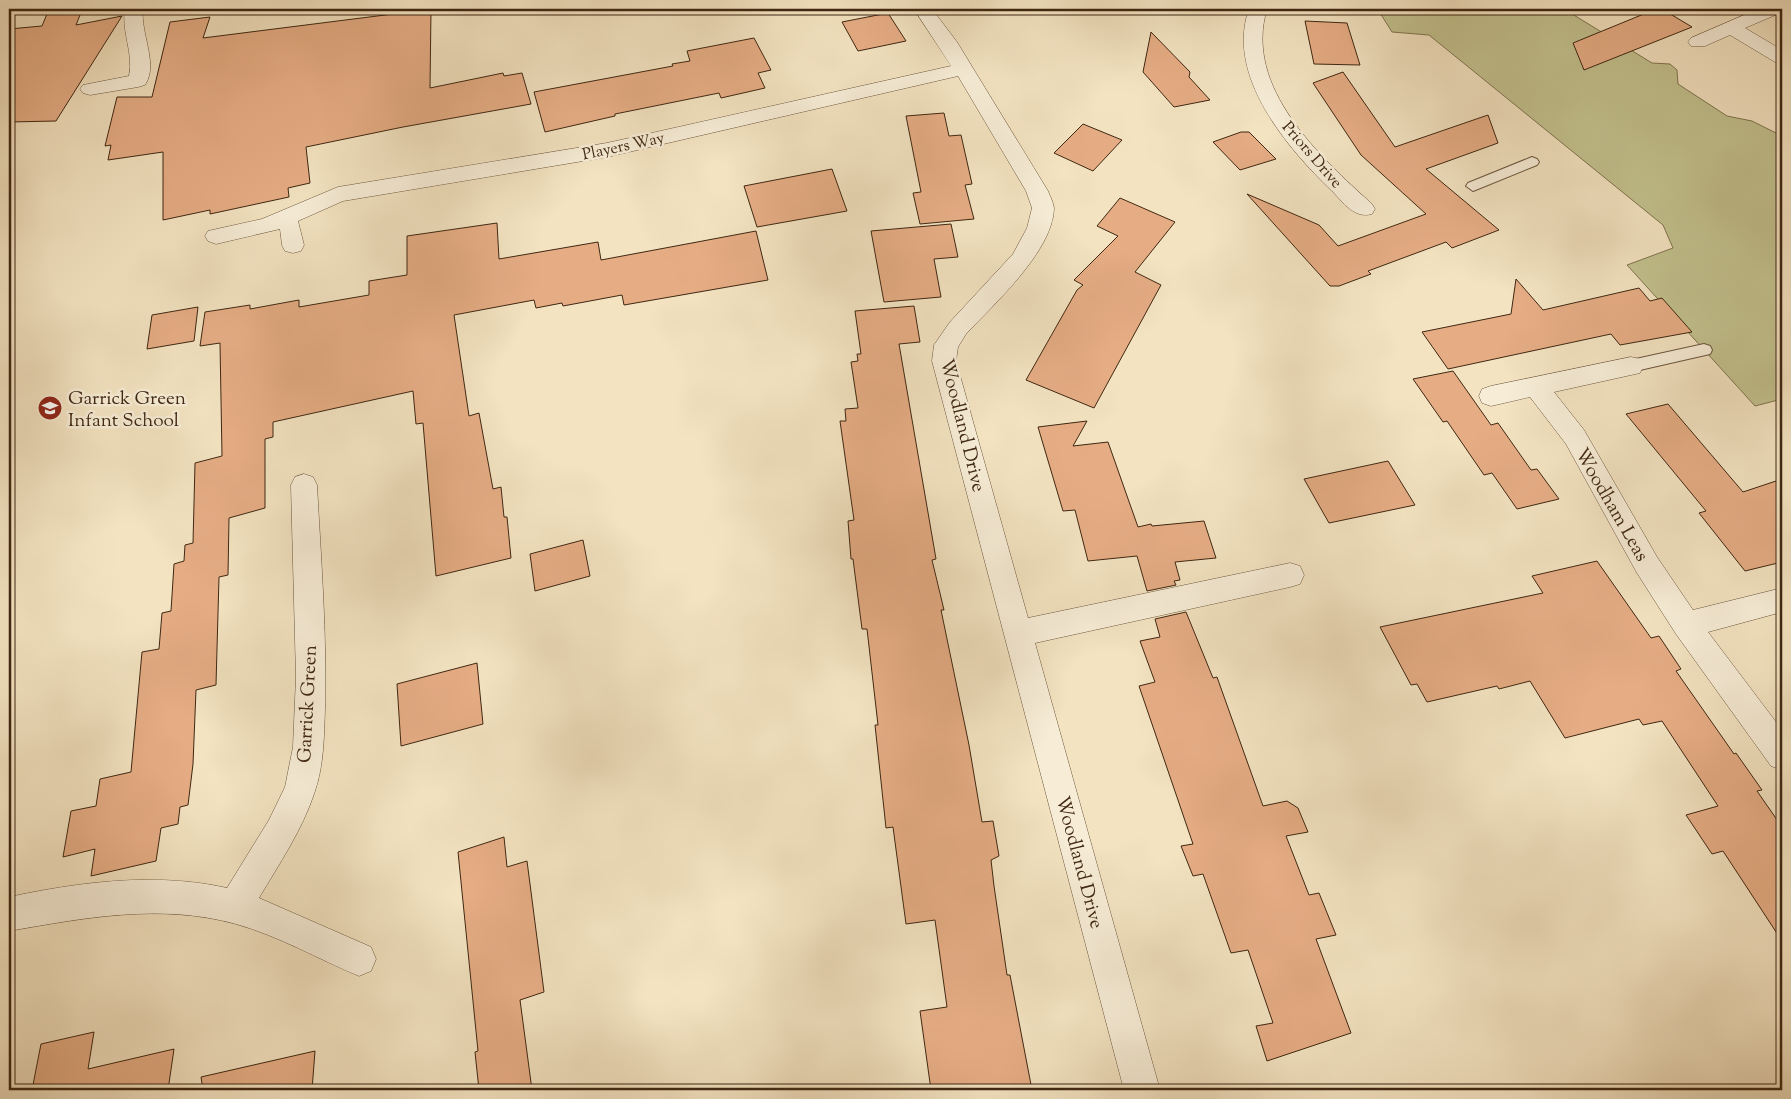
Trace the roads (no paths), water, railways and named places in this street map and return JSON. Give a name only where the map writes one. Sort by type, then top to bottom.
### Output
[{"type":"street","points":[[90,89],[138,81],[142,67],[132,18],[134,9]]},
{"type":"street","name":"Woodland Drive","points":[[923,9],[947,42],[1037,192],[1043,208],[1038,228],[1022,259],[946,344],[944,361],[1142,1090]]},
{"type":"street","name":"Priors Drive","points":[[1258,9],[1254,15],[1252,49],[1264,86],[1287,128],[1321,168],[1364,209]]},
{"type":"street","points":[[1698,42],[1773,9]]},
{"type":"street","points":[[1731,28],[1782,58]]},
{"type":"street","name":"Players Way","points":[[216,236],[267,226],[338,194],[607,150],[963,69]]},
{"type":"street","points":[[285,218],[290,225],[293,245]]},
{"type":"street","points":[[1491,396],[1631,366]]},
{"type":"street","name":"Woodham Leas","points":[[1536,386],[1575,438],[1647,564],[1686,625],[1782,755]]},
{"type":"street","name":"Garrick Green","points":[[235,907],[280,831],[300,790],[308,747],[311,677],[304,485]]},
{"type":"street","points":[[1019,633],[1290,575]]},
{"type":"street","points":[[1686,625],[1782,600]]},
{"type":"street","points":[[9,914],[31,909],[125,897],[201,900],[235,907],[270,919],[359,959]]},
{"type":"lane","points":[[1473,186],[1532,162]]},
{"type":"lane","points":[[1631,366],[1704,350]]},
{"type":"place","name":"Garrick Green Infant School","points":[[50,408]]}]
